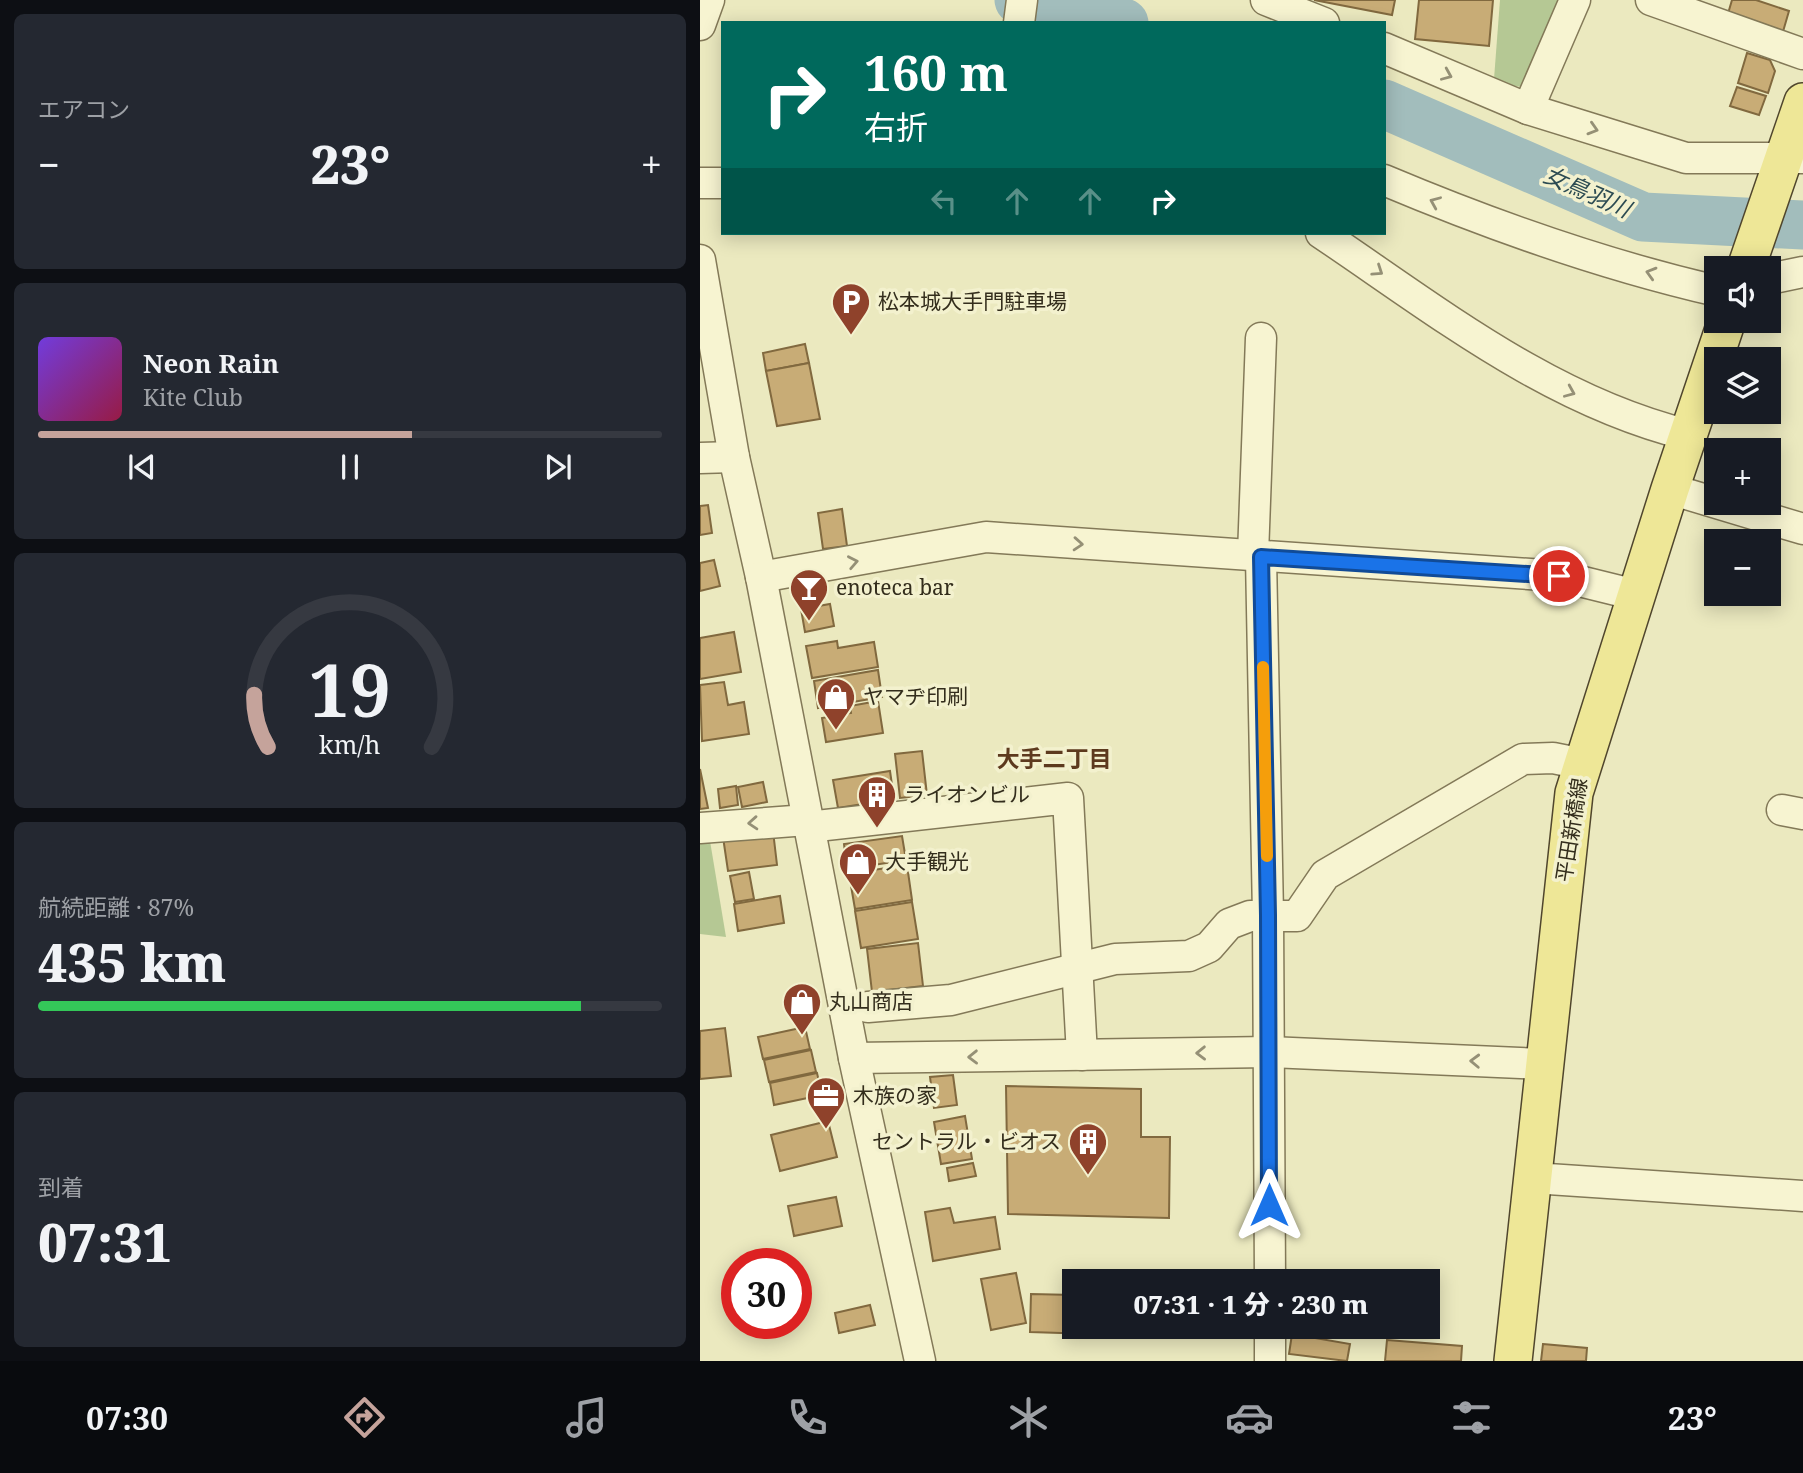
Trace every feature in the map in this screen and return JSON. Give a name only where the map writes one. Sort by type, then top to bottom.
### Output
[{"type":"main road","points":[[1751,256],[1787,166],[1803,102]]},
{"type":"main road","name":"平田新橋線","points":[[1513,1361],[1574,793],[1723,333]]},
{"type":"street","points":[[1019,21],[1022,0]]},
{"type":"street","points":[[1528,109],[1575,0]]},
{"type":"street","points":[[1651,0],[1803,54]]},
{"type":"street","points":[[1283,3],[1320,21]]},
{"type":"street","points":[[1386,49],[1528,109],[1686,158],[1787,166]]},
{"type":"street","points":[[1386,181],[1446,206],[1589,255],[1704,287]]},
{"type":"street","points":[[700,183],[721,183]]},
{"type":"street","points":[[1324,235],[1557,387],[1610,410],[1688,435]]},
{"type":"street","points":[[700,260],[734,457],[761,578],[807,824],[854,1058],[920,1361]]},
{"type":"street","points":[[1781,277],[1803,272]]},
{"type":"street","points":[[1261,338],[1257,556],[1268,915],[1270,1269]]},
{"type":"street","points":[[700,458],[734,457]]},
{"type":"street","points":[[1670,489],[1803,528]]},
{"type":"street","points":[[761,578],[986,537],[1559,576],[1636,595]]},
{"type":"street","points":[[868,1007],[951,1000],[1077,966],[1115,959],[1189,956],[1209,947],[1229,924],[1250,916],[1297,916],[1325,875],[1523,759],[1553,758],[1583,764]]},
{"type":"street","points":[[700,828],[807,824],[1068,798],[1082,1055]]},
{"type":"street","points":[[854,1058],[1269,1052],[1543,1064]]},
{"type":"street","points":[[1532,1178],[1803,1196]]},
{"type":"street","points":[[1270,1339],[1270,1361]]},
{"type":"green space","points":[[1500,0],[1563,0],[1524,87],[1494,79]]},
{"type":"green space","points":[[710,841],[726,937],[700,934],[700,843]]},
{"type":"building","points":[[1314,0],[1395,0],[1392,15]]},
{"type":"building","points":[[1419,0],[1493,0],[1489,46],[1415,39]]},
{"type":"building","points":[[1732,0],[1756,0],[1789,11],[1782,35],[1727,17]]},
{"type":"building","points":[[1747,53],[1770,60],[1775,71],[1768,93],[1738,83]]},
{"type":"building","points":[[1737,87],[1766,96],[1759,115],[1730,106]]},
{"type":"building","points":[[805,344],[809,363],[766,371],[763,353]]},
{"type":"building","points":[[809,363],[820,419],[777,426],[766,371]]},
{"type":"building","points":[[708,505],[712,533],[700,535],[700,506]]},
{"type":"building","points":[[842,509],[847,546],[823,549],[818,513]]},
{"type":"building","points":[[714,560],[720,586],[700,591],[700,563]]},
{"type":"building","points":[[830,604],[834,626],[805,632],[801,609]]},
{"type":"building","points":[[734,632],[741,672],[700,679],[700,638]]},
{"type":"building","points":[[837,641],[838,648],[874,642],[878,667],[812,678],[806,646]]},
{"type":"building","points":[[878,670],[882,697],[818,708],[814,681]]},
{"type":"building","points":[[724,682],[728,705],[744,702],[749,734],[702,741],[700,685]]},
{"type":"building","points":[[878,701],[883,733],[826,742],[822,718],[851,713],[850,706]]},
{"type":"building","points":[[922,751],[927,795],[900,798],[895,754]]},
{"type":"building","points":[[700,769],[708,808],[700,809]]},
{"type":"building","points":[[890,771],[894,799],[838,808],[833,780]]},
{"type":"building","points":[[763,782],[767,802],[742,807],[738,787]]},
{"type":"building","points":[[736,786],[738,805],[720,808],[718,789]]},
{"type":"building","points":[[773,831],[777,865],[728,871],[723,837]]},
{"type":"building","points":[[902,836],[906,860],[847,869],[844,844]]},
{"type":"building","points":[[907,865],[912,900],[855,909],[850,880],[867,877],[866,871]]},
{"type":"building","points":[[749,872],[754,899],[735,902],[730,876]]},
{"type":"building","points":[[780,896],[784,923],[738,931],[734,904]]},
{"type":"building","points":[[912,902],[918,939],[861,948],[855,911]]},
{"type":"building","points":[[918,943],[923,986],[872,992],[867,949]]},
{"type":"building","points":[[805,1027],[810,1049],[763,1059],[758,1037]]},
{"type":"building","points":[[725,1028],[731,1076],[700,1079],[700,1031]]},
{"type":"building","points":[[811,1050],[816,1072],[769,1082],[764,1060]]},
{"type":"building","points":[[817,1073],[822,1095],[774,1105],[770,1083]]},
{"type":"building","points":[[953,1075],[957,1105],[934,1108],[930,1077]]},
{"type":"building","name":"セントラル・ビオス","points":[[1006,1086],[1141,1089],[1141,1137],[1170,1137],[1169,1218],[1008,1214]]},
{"type":"building","points":[[965,1116],[972,1159],[941,1164],[934,1122]]},
{"type":"building","points":[[828,1121],[837,1157],[780,1171],[771,1135]]},
{"type":"building","points":[[973,1163],[976,1176],[949,1181],[947,1168]]},
{"type":"building","points":[[836,1197],[842,1226],[794,1236],[788,1206]]},
{"type":"building","points":[[950,1208],[954,1223],[995,1217],[1000,1249],[933,1261],[925,1212]]},
{"type":"building","points":[[1016,1273],[1026,1323],[991,1330],[981,1279]]},
{"type":"building","points":[[1031,1294],[1062,1295],[1062,1333],[1030,1332]]},
{"type":"building","points":[[870,1305],[875,1325],[839,1333],[835,1313]]},
{"type":"building","points":[[1291,1339],[1321,1339],[1350,1344],[1347,1361],[1289,1354]]},
{"type":"building","points":[[1387,1340],[1462,1346],[1461,1361],[1385,1361]]},
{"type":"building","points":[[1543,1344],[1587,1348],[1586,1361],[1541,1361]]},
{"type":"waterway","name":"女鳥羽川","points":[[1019,0],[1115,21]]},
{"type":"waterway","name":"女鳥羽川","points":[[1386,105],[1643,217],[1803,225]]},
{"type":"slow traffic","points":[[1263,667],[1267,856]]},
{"type":"place","name":"松本城大手門駐車場","points":[[851,336]]},
{"type":"place","name":"enoteca bar","points":[[809,622]]},
{"type":"place","name":"ヤマヂ印刷","points":[[836,731]]},
{"type":"place","name":"ライオンビル","points":[[877,829]]},
{"type":"place","name":"大手観光","points":[[858,896]]},
{"type":"place","name":"丸山商店","points":[[802,1036]]},
{"type":"place","name":"木族の家","points":[[826,1130]]},
{"type":"place","name":"セントラル・ビオス","points":[[1088,1176]]},
{"type":"district","name":"大手二丁目","points":[[1054,759]]},
{"type":"route","points":[[1269,1205],[1268,915],[1261,557],[1559,576]]}]
